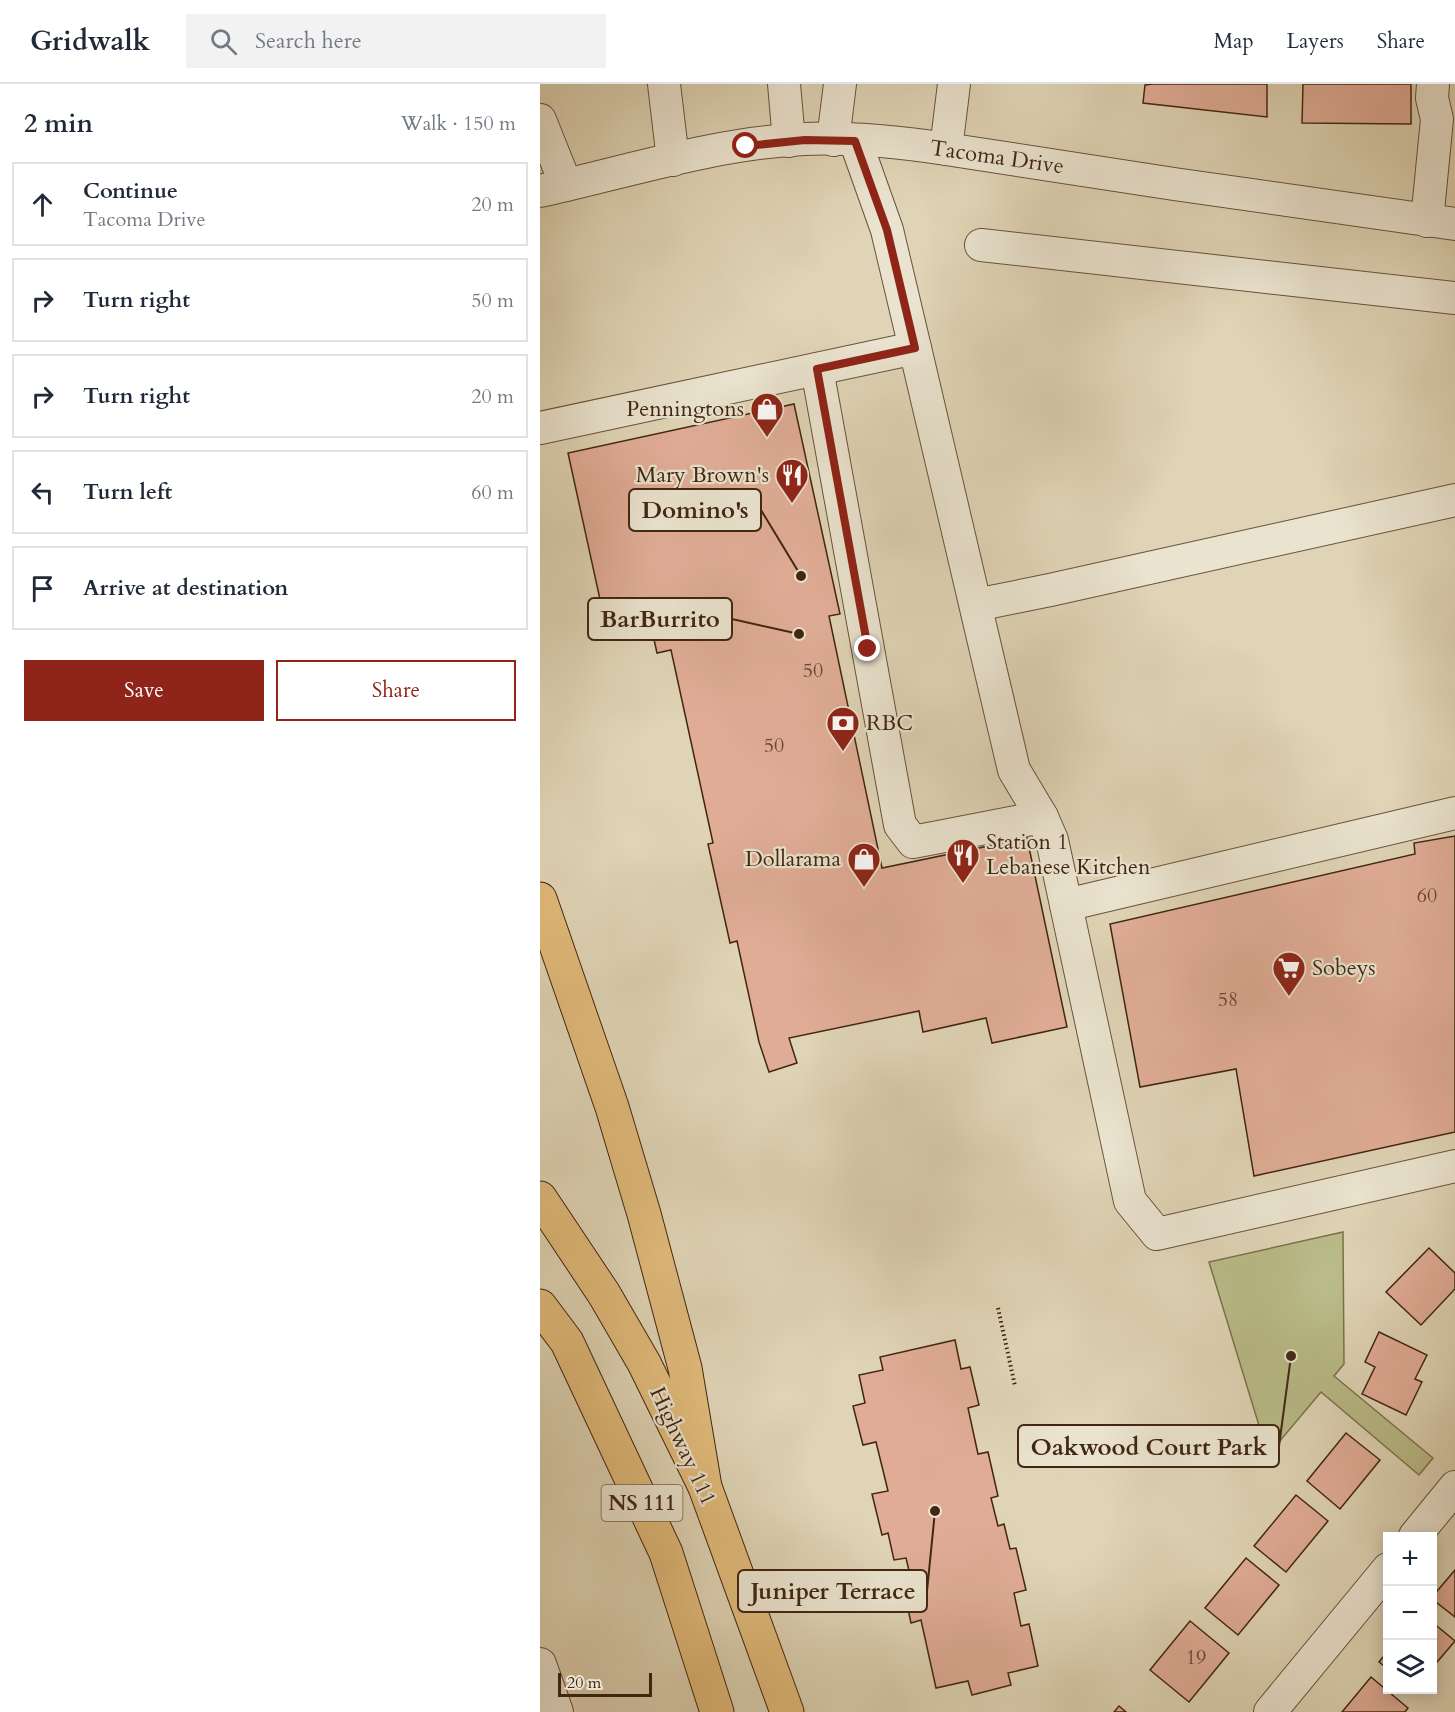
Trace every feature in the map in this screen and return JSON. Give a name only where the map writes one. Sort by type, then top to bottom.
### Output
[{"type":"highway","points":[[540,899],[612,1107],[644,1214],[685,1368],[705,1487]]},
{"type":"highway","name":"Highway 111","points":[[540,1198],[604,1294],[644,1363],[705,1487],[787,1712]]},
{"type":"highway","name":"NS 111","points":[[540,1306],[567,1342],[666,1553],[717,1712]]},
{"type":"street","points":[[664,84],[673,160]]},
{"type":"street","points":[[784,84],[789,141]]},
{"type":"street","points":[[840,84],[844,140],[887,230],[1014,770],[1042,817],[1052,840],[1130,1201],[1156,1234],[1455,1166]]},
{"type":"street","points":[[946,149],[954,84]]},
{"type":"street","points":[[1433,84],[1432,98],[1443,134]]},
{"type":"street","points":[[1441,222],[1443,134],[1449,84]]},
{"type":"street","points":[[540,120],[553,188]]},
{"type":"street","name":"Tacoma Drive","points":[[553,188],[708,152],[789,141],[844,140],[946,149],[1441,222]]},
{"type":"street","points":[[981,245],[1455,298]]},
{"type":"street","points":[[540,428],[915,348]]},
{"type":"street","points":[[817,369],[900,825],[912,842],[1042,817]]},
{"type":"street","points":[[976,605],[1455,500]]},
{"type":"street","points":[[1066,905],[1455,813]]},
{"type":"street","points":[[1417,1532],[1455,1487]]},
{"type":"street","points":[[1270,1712],[1383,1575]]},
{"type":"path","points":[[998,1308],[1015,1386]]},
{"type":"green space","points":[[1343,1232],[1344,1364],[1334,1376],[1433,1458],[1419,1475],[1321,1392],[1268,1455],[1209,1262]]},
{"type":"building","points":[[1267,84],[1267,117],[1143,103],[1145,85]]},
{"type":"building","points":[[1303,84],[1411,84],[1411,124],[1302,123]]},
{"type":"building","points":[[794,404],[840,614],[829,616],[882,868],[1027,838],[1067,1027],[992,1043],[986,1018],[923,1032],[919,1011],[789,1038],[797,1063],[769,1072],[759,1042],[737,941],[730,943],[708,844],[713,843],[671,650],[657,653],[651,626],[608,636],[568,453]]},
{"type":"building","name":"Sobeys","points":[[1455,836],[1455,1132],[1254,1176],[1236,1069],[1140,1087],[1110,924],[1415,854],[1414,843]]},
{"type":"building","points":[[1429,1248],[1455,1273],[1455,1289],[1421,1325],[1386,1292]]},
{"type":"building","points":[[1379,1332],[1427,1355],[1415,1379],[1422,1382],[1406,1415],[1362,1394],[1375,1367],[1365,1362]]},
{"type":"building","points":[[955,1340],[961,1369],[970,1367],[979,1405],[968,1408],[978,1454],[988,1452],[998,1496],[991,1498],[998,1526],[1004,1524],[1010,1549],[1016,1548],[1026,1590],[1014,1593],[1021,1626],[1029,1624],[1038,1666],[1008,1673],[1011,1685],[972,1695],[968,1681],[936,1688],[921,1620],[911,1623],[902,1581],[911,1579],[906,1558],[894,1560],[888,1533],[882,1535],[872,1494],[888,1491],[876,1442],[863,1445],[853,1406],[865,1403],[859,1375],[883,1370],[880,1357]]},
{"type":"building","points":[[1346,1433],[1380,1460],[1340,1509],[1307,1481]]},
{"type":"building","points":[[1296,1495],[1328,1521],[1286,1572],[1254,1546]]},
{"type":"building","points":[[1246,1558],[1279,1585],[1238,1635],[1205,1608]]},
{"type":"building","points":[[1455,1570],[1455,1617],[1437,1603],[1437,1591]]},
{"type":"building","points":[[1190,1621],[1229,1653],[1189,1702],[1150,1670]]},
{"type":"building","points":[[1437,1626],[1455,1641],[1437,1662]]},
{"type":"building","points":[[1371,1677],[1383,1687],[1383,1694],[1391,1694],[1408,1708],[1405,1712],[1342,1712]]},
{"type":"building","points":[[1119,1706],[1126,1712],[1114,1712]]},
{"type":"place","name":"Penningtons","points":[[767,438]]},
{"type":"place","name":"Mary Brown's","points":[[792,504]]},
{"type":"place","name":"Domino's","points":[[801,576]]},
{"type":"place","name":"BarBurrito","points":[[799,634]]},
{"type":"place","name":"RBC","points":[[843,752]]},
{"type":"place","name":"Station 1 Lebanese Kitchen","points":[[963,884]]},
{"type":"place","name":"Dollarama","points":[[864,888]]},
{"type":"place","name":"Sobeys","points":[[1289,997]]},
{"type":"place","name":"Oakwood Court Park","points":[[1291,1356]]},
{"type":"place","name":"Juniper Terrace","points":[[935,1511]]},
{"type":"route","points":[[746,146],[805,140],[855,141],[887,230],[915,348],[817,369],[868,649]]}]
